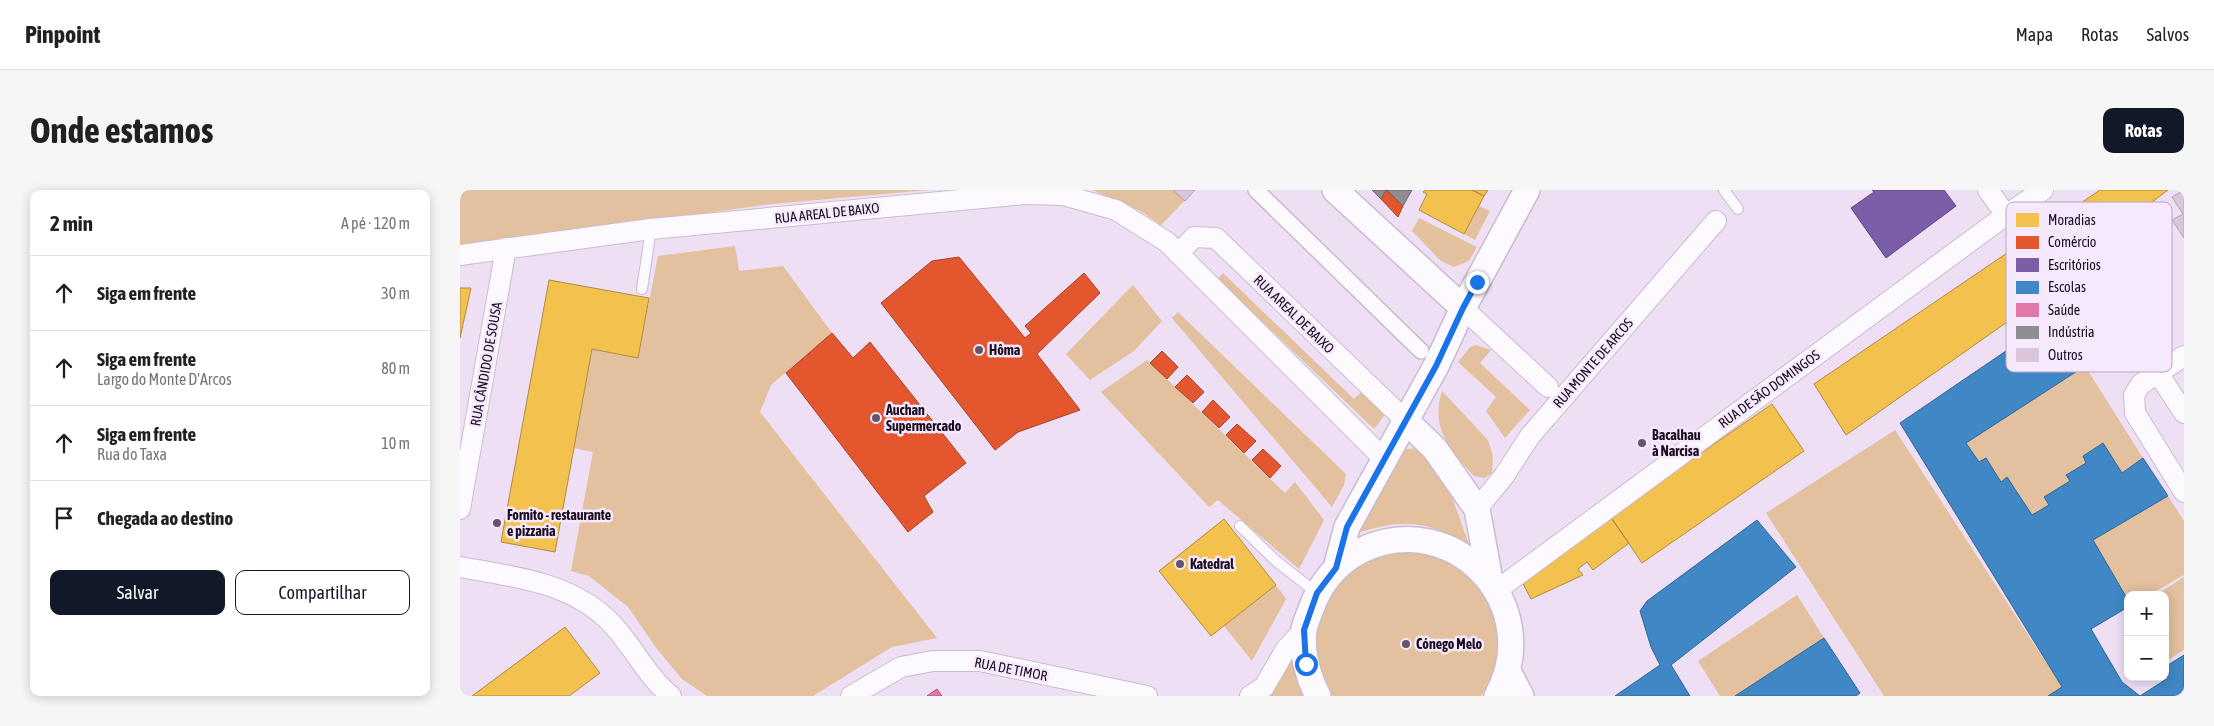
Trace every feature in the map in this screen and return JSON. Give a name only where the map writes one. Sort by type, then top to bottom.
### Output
[{"type":"street","points":[[1256,190],[1421,351]]},
{"type":"street","points":[[1335,190],[1548,387]]},
{"type":"street","points":[[1336,568],[1347,527],[1436,366],[1454,300],[1527,190]]},
{"type":"street","points":[[1988,190],[2006,215]]},
{"type":"street","name":"RUA DE SÃO DOMINGOS","points":[[2025,202],[2043,190]]},
{"type":"street","name":"RUA AREAL DE BAIXO","points":[[460,255],[651,229],[1025,194],[1063,194],[1116,210],[1166,242],[1384,459]]},
{"type":"street","name":"RUA DE SÃO DOMINGOS","points":[[1493,585],[2006,215]]},
{"type":"street","name":"RUA MONTE DE ARCOS","points":[[1477,509],[1504,476],[1530,436],[1716,221]]},
{"type":"street","name":"RUA AREAL DE BAIXO","points":[[1178,254],[1194,237],[1216,238],[1405,420]]},
{"type":"street","name":"RUA CÂNDIDO DE SOUSA","points":[[460,509],[506,248]]},
{"type":"street","points":[[2172,364],[2184,356]]},
{"type":"street","points":[[2184,413],[2158,373],[2141,384],[2134,395],[2135,413],[2184,492]]},
{"type":"street","points":[[1405,420],[1436,449],[1477,509],[1493,585]]},
{"type":"street","points":[[1318,696],[1306,664],[1304,630],[1317,593],[1336,568],[1353,555],[1373,546],[1394,540],[1415,540],[1437,544],[1457,552],[1475,564],[1493,585],[1504,606],[1511,638],[1508,671],[1497,696]]},
{"type":"street","points":[[460,567],[531,580],[573,595],[608,620],[659,693]]},
{"type":"street","points":[[1250,696],[1264,687],[1286,649],[1304,630]]},
{"type":"street","name":"RUA DE TIMOR","points":[[851,696],[901,667],[933,661],[980,661],[1092,690],[1147,696]]},
{"type":"street","points":[[1508,671],[1521,696]]},
{"type":"lane","points":[[1724,190],[1738,209]]},
{"type":"lane","points":[[642,289],[651,229]]},
{"type":"lane","points":[[1240,526],[1276,561],[1317,593]]},
{"type":"shaded area","points":[[460,190],[929,190],[772,204],[460,247]]},
{"type":"shaded area","points":[[1092,190],[1195,190],[1161,225],[1142,212]]},
{"type":"shaded area","points":[[1479,206],[1490,211],[1475,240],[1464,234]]},
{"type":"shaded area","points":[[1419,218],[1477,247],[1469,261],[1454,267],[1441,261],[1412,231]]},
{"type":"shaded area","points":[[735,246],[739,271],[783,266],[832,333],[771,385],[760,412],[937,638],[892,647],[813,696],[707,696],[682,679],[657,649],[628,607],[589,576],[571,571],[593,452],[574,448],[592,349],[638,357],[658,256]]},
{"type":"shaded area","points":[[1223,273],[1354,399],[1362,391],[1386,413],[1374,429],[1218,279]]},
{"type":"shaded area","points":[[1133,285],[1162,321],[1134,351],[1090,380],[1066,354]]},
{"type":"shaded area","points":[[1178,312],[1346,474],[1344,485],[1332,507],[1172,318]]},
{"type":"shaded area","points":[[1476,345],[1491,350],[1480,363],[1530,410],[1505,438],[1486,411],[1496,397],[1458,362],[1470,347]]},
{"type":"shaded area","points":[[1147,360],[1285,493],[1295,482],[1324,520],[1299,569],[1218,500],[1209,507],[1101,392]]},
{"type":"shaded area","points":[[2076,372],[2089,372],[2143,458],[2122,473],[2102,443],[2083,456],[2086,463],[2066,474],[2070,481],[2044,497],[2049,505],[2032,515],[2007,478],[2001,482],[1979,462],[1966,443]]},
{"type":"shaded area","points":[[1442,391],[1488,440],[1493,456],[1492,474],[1484,478],[1474,476],[1450,448],[1444,438],[1439,416]]},
{"type":"shaded area","points":[[1895,430],[2062,687],[2048,696],[1884,696],[1766,513]]},
{"type":"shaded area","points":[[1419,448],[1447,483],[1471,550],[1443,532],[1417,525],[1388,525],[1357,533],[1396,461],[1406,449]]},
{"type":"shaded area","points":[[2168,496],[2184,521],[2184,575],[2156,591],[2124,591],[2124,593],[2093,540]]},
{"type":"shaded area","points":[[1395,551],[1438,556],[1451,562],[1467,574],[1480,588],[1489,605],[1495,623],[1498,642],[1496,661],[1491,679],[1481,696],[1333,696],[1325,682],[1317,650],[1319,619],[1324,603],[1332,589],[1349,571],[1368,561]]},
{"type":"shaded area","points":[[2184,577],[2184,650],[2169,659],[2169,591],[2162,591]]},
{"type":"shaded area","points":[[1276,585],[1286,599],[1252,661],[1224,626]]},
{"type":"shaded area","points":[[1797,595],[1824,638],[1735,696],[1720,696],[1698,661]]},
{"type":"shaded area","points":[[1292,660],[1303,696],[1268,696]]},
{"type":"building: Moradias","points":[[1425,190],[1472,190],[1484,196],[1464,234],[1419,210],[1427,194],[1423,192]]},
{"type":"building: Moradias","points":[[1472,190],[1488,190],[1484,196]]},
{"type":"building: Moradias","points":[[2100,190],[2168,190],[2152,202],[2082,202]]},
{"type":"building: Moradias","points":[[2006,254],[2006,323],[1846,435],[1814,384]]},
{"type":"building: Moradias","points":[[549,280],[649,298],[638,358],[592,349],[555,552],[501,542]]},
{"type":"building: Moradias","points":[[460,288],[471,288],[460,338]]},
{"type":"building: Moradias","points":[[1772,404],[1804,451],[1642,563],[1610,516]]},
{"type":"building: Moradias","points":[[1610,516],[1629,543],[1593,570],[1587,562],[1578,569],[1583,575],[1531,599],[1521,580]]},
{"type":"building: Moradias","points":[[1224,519],[1276,585],[1211,636],[1159,571]]},
{"type":"building: Moradias","points":[[565,627],[600,673],[569,696],[472,696]]},
{"type":"building: Comércio","points":[[1386,190],[1403,206],[1398,217],[1381,199]]},
{"type":"building: Comércio","name":"Hôma","points":[[959,257],[1025,338],[1031,333],[1025,326],[1084,273],[1100,293],[1037,354],[1080,410],[1018,432],[995,450],[881,303],[932,261]]},
{"type":"building: Comércio","name":"Auchan Supermercado","points":[[832,333],[853,358],[870,342],[966,463],[924,496],[933,512],[908,532],[786,373]]},
{"type":"building: Comércio","points":[[1162,351],[1178,367],[1167,379],[1150,363]]},
{"type":"building: Comércio","points":[[1187,375],[1204,392],[1193,403],[1175,387]]},
{"type":"building: Comércio","points":[[1213,400],[1230,417],[1219,428],[1202,412]]},
{"type":"building: Comércio","points":[[1237,424],[1256,441],[1244,453],[1226,435]]},
{"type":"building: Comércio","points":[[1263,449],[1281,466],[1270,478],[1252,460]]},
{"type":"building: Escritórios","points":[[1872,190],[1944,190],[1956,206],[1886,258],[1851,208],[1874,192]]},
{"type":"building: Escolas","points":[[2006,351],[2006,372],[2076,372],[1966,443],[1979,462],[1986,458],[2001,482],[2007,477],[2032,515],[2049,505],[2044,497],[2070,481],[2066,475],[2086,463],[2083,456],[2103,443],[2122,473],[2143,458],[2168,496],[2093,540],[2124,593],[2124,609],[2091,629],[2122,682],[2140,696],[2048,696],[2062,687],[1900,423]]},
{"type":"building: Escolas","points":[[1757,520],[1796,567],[1671,665],[1690,696],[1615,696],[1660,665],[1651,647],[1640,611],[1647,601]]},
{"type":"building: Escolas","points":[[1824,638],[1860,693],[1856,696],[1735,696]]},
{"type":"building: Escolas","points":[[2184,655],[2184,696],[2140,696],[2163,681],[2169,681],[2169,664]]},
{"type":"building: Saúde","points":[[937,689],[942,696],[927,696]]},
{"type":"building: Indústria","points":[[1372,190],[1386,190],[1381,199]]},
{"type":"building: Indústria","points":[[1387,190],[1412,190],[1403,206]]},
{"type":"building: Outros","points":[[1173,190],[1195,190],[1185,201]]},
{"type":"building: Outros","points":[[2184,190],[2184,238],[2172,220],[2183,214],[2172,197]]},
{"type":"place","name":"Hôma","points":[[979,350]]},
{"type":"place","name":"Auchan Supermercado","points":[[876,418]]},
{"type":"place","name":"Bacalhau à Narcisa","points":[[1642,443]]},
{"type":"place","name":"Fornito - restaurante e pizzaria","points":[[497,523]]},
{"type":"place","name":"Katedral","points":[[1180,564]]},
{"type":"place","name":"Cónego Melo","points":[[1406,644]]},
{"type":"route","points":[[1306,664],[1304,630],[1317,593],[1336,568],[1347,527],[1436,366],[1477,282]]}]
